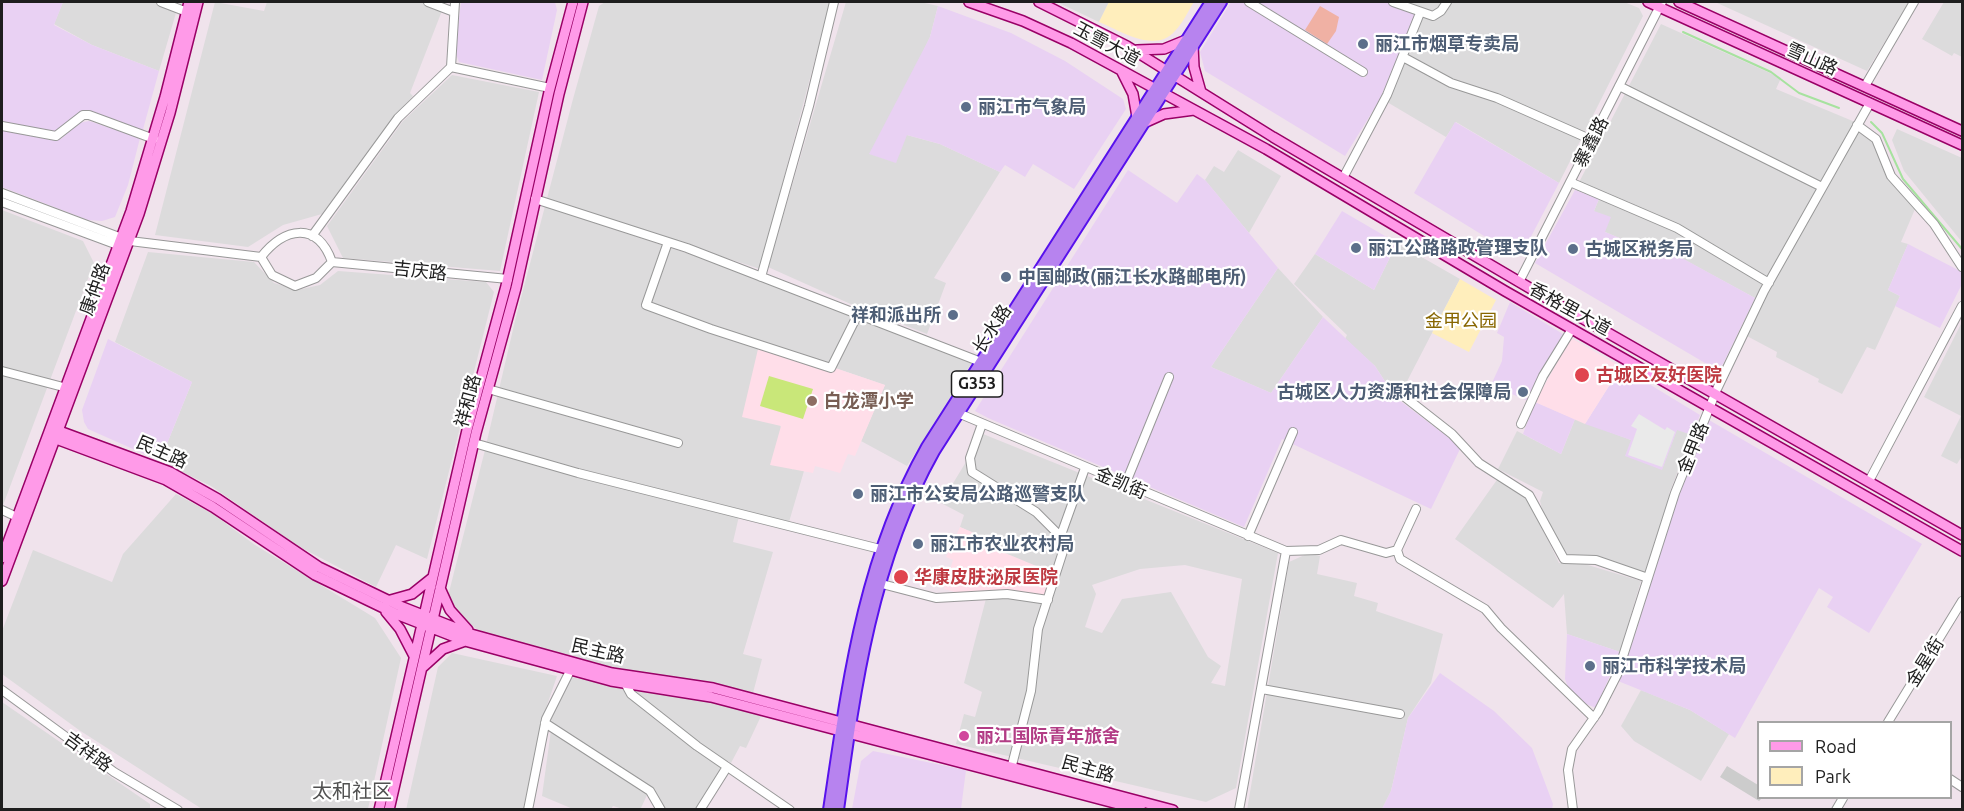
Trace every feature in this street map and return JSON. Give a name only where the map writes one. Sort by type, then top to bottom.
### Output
[{"type":"highway","name":"长水路","points":[[1190,42],[1211,2]]},
{"type":"highway","name":"长水路","points":[[838,810],[863,610],[880,549],[915,468],[981,362],[1190,42],[1221,2]]},
{"type":"highway","name":"长水路","points":[[830,810],[878,584],[892,538],[911,494],[958,413],[1139,121]]},
{"type":"main road","name":"康仲路","points":[[2,558],[17,517],[54,433],[67,388],[126,243],[189,2]]},
{"type":"main road","name":"康仲路","points":[[2,581],[54,433],[126,243],[167,123],[198,2]]},
{"type":"main road","name":"祥和路","points":[[389,810],[421,670],[432,578],[467,430],[508,279],[550,88],[573,2]]},
{"type":"main road","name":"祥和路","points":[[379,810],[414,656],[440,588],[474,443],[516,288],[559,94],[583,2]]},
{"type":"main road","name":"玉雪大道","points":[[969,2],[1048,32],[1159,91]]},
{"type":"main road","name":"玉雪大道","points":[[1039,2],[1133,50],[1170,73]]},
{"type":"main road","name":"雪山路","points":[[1648,2],[1661,4],[1962,145]]},
{"type":"main road","name":"雪山路","points":[[1679,2],[1962,131]]},
{"type":"main road","points":[[1133,50],[1164,49],[1190,42],[1194,67],[1202,92]]},
{"type":"main road","points":[[1121,70],[1133,94],[1139,121],[1164,114],[1194,110]]},
{"type":"main road","name":"香格里大道","points":[[1170,73],[1519,282],[1962,535]]},
{"type":"main road","name":"香格里大道","points":[[1159,91],[1962,551]]},
{"type":"main road","name":"民主路","points":[[54,433],[166,480],[213,507],[315,575],[469,637],[570,671],[625,683],[711,696],[1012,765],[1173,810]]},
{"type":"main road","points":[[414,656],[385,604],[412,594],[432,578]]},
{"type":"main road","points":[[421,670],[443,649],[469,637],[450,610],[440,588]]},
{"type":"main road","name":"民主路","points":[[469,637],[612,673],[713,688],[1141,810]]},
{"type":"street","points":[[162,2],[187,12]]},
{"type":"street","points":[[428,2],[454,12]]},
{"type":"street","points":[[312,236],[398,118],[451,67],[455,2]]},
{"type":"street","points":[[761,277],[804,126],[834,2]]},
{"type":"street","points":[[1249,2],[1363,72]]},
{"type":"street","points":[[1392,2],[1420,13],[1436,15],[1447,2]]},
{"type":"street","points":[[1865,87],[1914,2]]},
{"type":"street","name":"寨鑫路","points":[[1519,282],[1661,4]]},
{"type":"street","points":[[1342,178],[1387,95],[1420,13]]},
{"type":"street","points":[[1402,57],[1451,83],[1497,98],[1592,140]]},
{"type":"street","points":[[451,67],[550,88]]},
{"type":"street","points":[[1619,86],[1822,187]]},
{"type":"street","name":"金甲路","points":[[1573,810],[1568,770],[1570,756],[1575,742],[1608,695],[1623,661],[1675,493],[1715,394],[1769,283],[1870,103]]},
{"type":"street","points":[[2,126],[56,136],[82,115],[89,115],[154,139]]},
{"type":"street","points":[[1857,124],[1876,139],[1891,177],[1934,224],[1962,267]]},
{"type":"street","points":[[1570,182],[1677,228],[1769,283]]},
{"type":"street","points":[[2,194],[126,243]]},
{"type":"street","points":[[536,199],[668,242],[981,362]]},
{"type":"street","points":[[2,202],[126,243],[261,257],[282,237],[299,232],[312,236],[326,248],[332,262],[316,278],[295,286],[272,275],[261,257]]},
{"type":"street","points":[[668,242],[646,305],[831,368],[858,314]]},
{"type":"street","name":"吉庆路","points":[[332,262],[508,279]]},
{"type":"street","points":[[1869,481],[1962,306]]},
{"type":"street","points":[[1521,424],[1543,376],[1572,329]]},
{"type":"street","points":[[2,371],[67,388]]},
{"type":"street","points":[[1125,485],[1169,377]]},
{"type":"street","points":[[488,389],[678,443]]},
{"type":"street","points":[[1401,394],[1452,434],[1479,463],[1529,495],[1564,559],[1596,560],[1648,578]]},
{"type":"street","name":"金凯街","points":[[958,413],[1286,551]]},
{"type":"street","points":[[982,424],[970,458],[972,472],[1036,512],[1066,542],[1036,639],[1031,691],[1012,765]]},
{"type":"street","points":[[1248,536],[1293,432]]},
{"type":"street","points":[[474,443],[880,549]]},
{"type":"street","points":[[1061,535],[1085,468]]},
{"type":"street","points":[[1416,508],[1397,550],[1400,559],[1485,609],[1594,718]]},
{"type":"street","points":[[2,510],[17,517]]},
{"type":"street","points":[[1239,810],[1286,551],[1319,550],[1341,540],[1386,552],[1397,550]]},
{"type":"street","points":[[878,584],[936,598],[1007,594],[1048,600]]},
{"type":"street","name":"金星街","points":[[1889,721],[1962,601]]},
{"type":"street","points":[[528,810],[545,723],[554,698],[570,671]]},
{"type":"street","points":[[625,683],[631,694],[727,767],[790,810]]},
{"type":"street","points":[[1262,689],[1400,714]]},
{"type":"street","name":"吉祥路","points":[[2,690],[114,772],[178,810]]},
{"type":"street","points":[[545,723],[650,791],[661,810]]},
{"type":"street","points":[[700,810],[727,767]]},
{"type":"shaded area","points":[[2,2],[63,2],[54,25],[92,45],[159,71],[142,133],[89,113],[59,133],[2,123]]},
{"type":"shaded area","points":[[63,2],[167,2],[178,6],[159,71],[92,45],[54,24]]},
{"type":"shaded area","points":[[215,2],[264,11],[267,2],[445,3],[410,93],[413,96],[385,129],[322,214],[283,225],[248,247],[155,235]]},
{"type":"shaded area","points":[[461,2],[555,2],[557,10],[542,80],[459,62],[455,51]]},
{"type":"shaded area","points":[[605,2],[830,2],[760,269],[591,214],[589,221],[738,270],[973,361],[907,466],[861,441],[885,385],[835,368],[834,372],[759,350],[793,470],[793,468],[804,471],[789,522],[486,445],[515,321],[573,99],[599,6]]},
{"type":"shaded area","points":[[846,2],[920,2],[938,6],[930,37],[910,79],[907,135],[940,144],[1000,172],[934,278],[946,283],[927,334],[855,306],[768,267]]},
{"type":"shaded area","points":[[1057,2],[1109,2],[1099,22]]},
{"type":"shaded area","points":[[1231,2],[1243,2],[1365,78],[1368,72],[1253,2],[1386,2],[1416,15],[1379,101],[1345,156],[1205,71],[1200,52]]},
{"type":"shaded area","points":[[1395,2],[1624,2],[1639,8],[1643,16],[1559,183],[1456,122],[1446,137],[1387,102],[1422,13]]},
{"type":"shaded area","points":[[1715,2],[1909,2],[1867,71]]},
{"type":"shaded area","points":[[1944,2],[1962,2],[1962,57],[1954,53],[1952,56],[1922,39]]},
{"type":"shaded area","name":"丽江市气象局","points":[[938,6],[1011,33],[1065,61],[1123,99],[1126,109],[1074,189],[1033,164],[1025,177],[1005,165],[1000,172],[940,144],[907,135],[896,163],[869,154],[930,37]]},
{"type":"shaded area","points":[[1320,6],[1339,17],[1336,31],[1327,44],[1305,30]]},
{"type":"shaded area","points":[[1661,24],[1781,78],[1776,89],[1855,122],[1755,298],[1648,240],[1643,248],[1605,232],[1594,211],[1599,199],[1575,190]]},
{"type":"shaded area","points":[[452,75],[539,92],[500,271],[343,258],[327,226],[403,121]]},
{"type":"shaded area","points":[[89,121],[140,138],[128,185],[115,217],[102,221],[88,220],[2,187],[2,127],[61,139],[79,123]]},
{"type":"shaded area","points":[[1455,122],[1559,183],[1524,250],[1507,250],[1414,193]]},
{"type":"shaded area","points":[[1897,129],[1962,158],[1962,242],[1904,171],[1892,140]]},
{"type":"shaded area","points":[[1857,131],[1874,143],[1886,174],[1915,209],[1901,242],[1908,244],[1888,290],[1900,296],[1875,350],[1867,347],[1842,394],[1818,382],[1819,379],[1776,357],[1777,352],[1745,335]]},
{"type":"shaded area","points":[[1238,150],[1281,176],[1249,233],[1205,180],[1214,166],[1224,172]]},
{"type":"shaded area","points":[[1128,170],[1177,203],[1197,174],[1206,181],[1278,268],[1211,367],[1271,393],[1323,317],[1375,366],[1395,397],[1461,447],[1431,509],[1282,439],[1244,527],[975,411]]},
{"type":"shaded area","points":[[1575,190],[1599,199],[1594,211],[1611,217],[1605,232],[1643,248],[1647,239],[1755,298],[1723,364],[1717,370],[1535,263]]},
{"type":"shaded area","points":[[2,210],[83,241],[94,263],[2,508]]},
{"type":"shaded area","name":"丽江公路路政管理支队","points":[[1342,211],[1397,243],[1374,290],[1315,254]]},
{"type":"shaded area","points":[[1397,243],[1460,279],[1403,389],[1394,395],[1375,366],[1345,339],[1347,335],[1294,284],[1315,254],[1374,290]]},
{"type":"shaded area","points":[[1908,244],[1962,272],[1962,284],[1940,328],[1895,306],[1900,296],[1888,290]]},
{"type":"shaded area","points":[[148,252],[254,262],[274,283],[297,290],[320,285],[338,271],[486,282],[494,292],[427,559],[396,545],[376,587],[298,546],[211,486],[160,461],[192,382],[115,342]]},
{"type":"shaded area","points":[[1278,268],[1323,317],[1271,393],[1211,367]]},
{"type":"shaded area","points":[[1510,302],[1563,334],[1528,401],[1491,385],[1502,361],[1504,337],[1497,333]]},
{"type":"shaded area","points":[[1962,322],[1962,456],[1957,464],[1941,456],[1961,416],[1924,397]]},
{"type":"shaded area","name":"古城区友好医院","points":[[1571,338],[1621,367],[1585,424],[1535,402]]},
{"type":"shaded area","points":[[108,339],[192,382],[160,461],[88,429],[84,422],[82,410]]},
{"type":"shaded area","name":"白龙潭小学","points":[[758,349],[834,372],[835,368],[885,385],[855,456],[848,454],[840,473],[815,466],[813,473],[770,465],[781,426],[742,417]]},
{"type":"shaded area","points":[[1621,367],[1700,415],[1692,435],[1677,430],[1662,470],[1625,456],[1631,440],[1585,424]]},
{"type":"shaded area","points":[[1535,402],[1575,419],[1561,454],[1523,434]]},
{"type":"shaded area","points":[[1639,414],[1665,430],[1667,427],[1675,432],[1662,467],[1628,455],[1637,429],[1631,426]]},
{"type":"shaded area","points":[[1575,419],[1631,440],[1662,469],[1677,429],[1692,435],[1669,494],[1672,496],[1646,575],[1596,556],[1565,555],[1544,517],[1540,501],[1543,492],[1498,469],[1517,431],[1561,454]]},
{"type":"shaded area","points":[[1709,420],[1922,544],[1869,633],[1827,607],[1833,597],[1819,588],[1735,738],[1690,710],[1618,681],[1636,632],[1664,533]]},
{"type":"shaded area","points":[[983,434],[1278,553],[1236,788],[1206,802],[956,744],[964,714],[975,717],[982,692],[964,683],[1000,545],[960,527],[964,515],[941,503]],"holes":[[[1185,565],[1242,579],[1225,686],[1211,683],[1221,666],[1208,657],[1171,592],[1122,599],[1102,633],[1085,627],[1096,594],[1092,585],[1140,569]]]},
{"type":"shaded area","points":[[485,450],[739,516],[733,542],[773,552],[743,654],[762,659],[753,693],[688,679],[627,671],[482,633],[462,618],[448,596]]},
{"type":"shaded area","points":[[1499,477],[1526,494],[1559,563],[1578,562],[1641,581],[1620,652],[1567,634],[1564,594],[1553,608],[1455,539]]},
{"type":"shaded area","points":[[176,494],[213,514],[255,545],[375,618],[401,658],[368,809],[202,809],[79,730],[2,674],[2,631],[33,550],[112,582],[123,554]]},
{"type":"shaded area","points":[[960,527],[1000,544],[998,550],[1053,573],[1045,597],[963,594],[944,589],[953,560],[946,557]]},
{"type":"shaded area","points":[[1309,553],[1320,556],[1317,574],[1357,583],[1354,596],[1378,603],[1376,611],[1443,634],[1431,683],[1408,718],[1391,791],[1382,809],[1247,810],[1289,562]],"holes":[[[1296,691],[1358,701],[1357,708],[1295,696]]]},
{"type":"shaded area","name":"丽江市科学技术局","points":[[1567,634],[1620,652],[1596,708],[1576,700],[1569,690],[1565,679]]},
{"type":"shaded area","points":[[452,653],[557,676],[542,720],[524,809],[406,810],[438,667]]},
{"type":"shaded area","points":[[1440,673],[1494,711],[1532,748],[1553,804],[1552,809],[1382,809],[1391,791],[1408,718]]},
{"type":"shaded area","points":[[570,677],[706,701],[761,716],[746,748],[740,746],[731,763],[728,761],[698,810],[664,809],[651,790],[548,723]]},
{"type":"shaded area","points":[[1641,690],[1690,710],[1729,734],[1701,781],[1634,741],[1621,726]]},
{"type":"shaded area","points":[[2,702],[150,804],[150,809],[2,809]]},
{"type":"shaded area","points":[[551,730],[648,793],[640,810],[613,806],[611,809],[573,809],[542,796]]},
{"type":"shaded area","points":[[873,751],[966,770],[961,809],[852,809],[861,761]]},
{"type":"shaded area","points":[[1727,766],[1757,784],[1757,799],[1761,799],[1759,801],[1720,777]]},
{"type":"green space","points":[[1109,2],[1194,2],[1183,21],[1167,38],[1148,41],[1127,35],[1099,22]]},
{"type":"green space","name":"金甲公园","points":[[1460,279],[1496,300],[1469,352],[1432,333]]},
{"type":"green space","points":[[769,376],[813,389],[803,419],[760,406]]},
{"type":"waterway","points":[[1683,32],[1771,72],[1799,93],[1839,108]]},
{"type":"waterway","points":[[1871,122],[1882,133],[1903,179],[1962,249]]},
{"type":"place","name":"丽江市烟草专卖局","points":[[1363,44]]},
{"type":"place","name":"丽江市气象局","points":[[966,107]]},
{"type":"place","name":"丽江公路路政管理支队","points":[[1356,248]]},
{"type":"place","name":"古城区税务局","points":[[1573,249]]},
{"type":"place","name":"中国邮政(丽江长水路邮电所)","points":[[1006,277]]},
{"type":"place","name":"祥和派出所","points":[[953,315]]},
{"type":"place","name":"古城区友好医院","points":[[1582,375]]},
{"type":"place","name":"古城区人力资源和社会保障局","points":[[1523,392]]},
{"type":"place","name":"白龙潭小学","points":[[812,401]]},
{"type":"place","name":"丽江市公安局公路巡警支队","points":[[858,494]]},
{"type":"place","name":"丽江市农业农村局","points":[[918,544]]},
{"type":"place","name":"华康皮肤泌尿医院","points":[[901,577]]},
{"type":"place","name":"丽江市科学技术局","points":[[1590,666]]},
{"type":"place","name":"丽江国际青年旅舍","points":[[964,736]]},
{"type":"district","name":"太和社区","points":[[352,791]]}]
